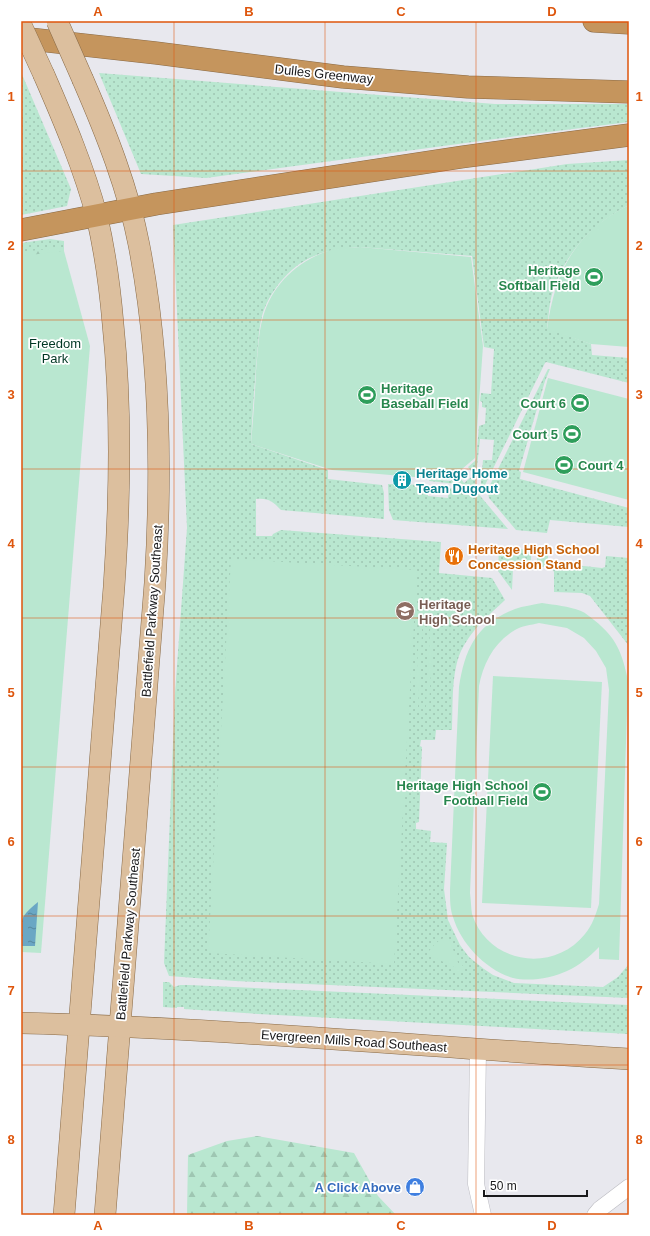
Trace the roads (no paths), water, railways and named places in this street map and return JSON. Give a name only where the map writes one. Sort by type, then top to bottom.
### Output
[{"type":"highway","points":[[594,21],[629,23]]},
{"type":"highway","name":"Dulles Greenway","points":[[21,38],[343,77],[476,87],[629,92]]},
{"type":"highway","points":[[21,230],[130,209],[462,157],[629,135]]},
{"type":"main road","name":"Battlefield Parkway Southeast","points":[[57,21],[106,136],[130,209],[139,245],[147,297],[155,376],[159,472],[158,548],[105,1215]]},
{"type":"main road","points":[[21,24],[67,128],[96,216],[106,263],[116,358],[119,417],[117,536],[64,1215]]},
{"type":"main road","name":"Evergreen Mills Road Southeast","points":[[21,1023],[237,1032],[402,1043],[478,1050],[629,1059]]},
{"type":"street","points":[[478,1050],[476,1184],[483,1215]]},
{"type":"street","points":[[594,1215],[629,1187]]},
{"type":"water","points":[[38,902],[35,946],[21,946],[21,926],[23,917]]},
{"type":"place","name":"Heritage Softball Field","points":[[594,277]]},
{"type":"place","name":"Heritage Baseball Field","points":[[367,395]]},
{"type":"place","name":"Court 6","points":[[580,403]]},
{"type":"place","name":"Court 5","points":[[572,434]]},
{"type":"place","name":"Court 4","points":[[564,465]]},
{"type":"place","name":"Heritage Home Team Dugout","points":[[402,480]]},
{"type":"place","name":"Heritage High School Concession Stand","points":[[454,556]]},
{"type":"place","name":"Heritage High School","points":[[405,611]]},
{"type":"place","name":"Heritage High School Football Field","points":[[542,792]]},
{"type":"place","name":"A Click Above","points":[[415,1187]]},
{"type":"park label","name":"Freedom Park","points":[[55,350]]}]
